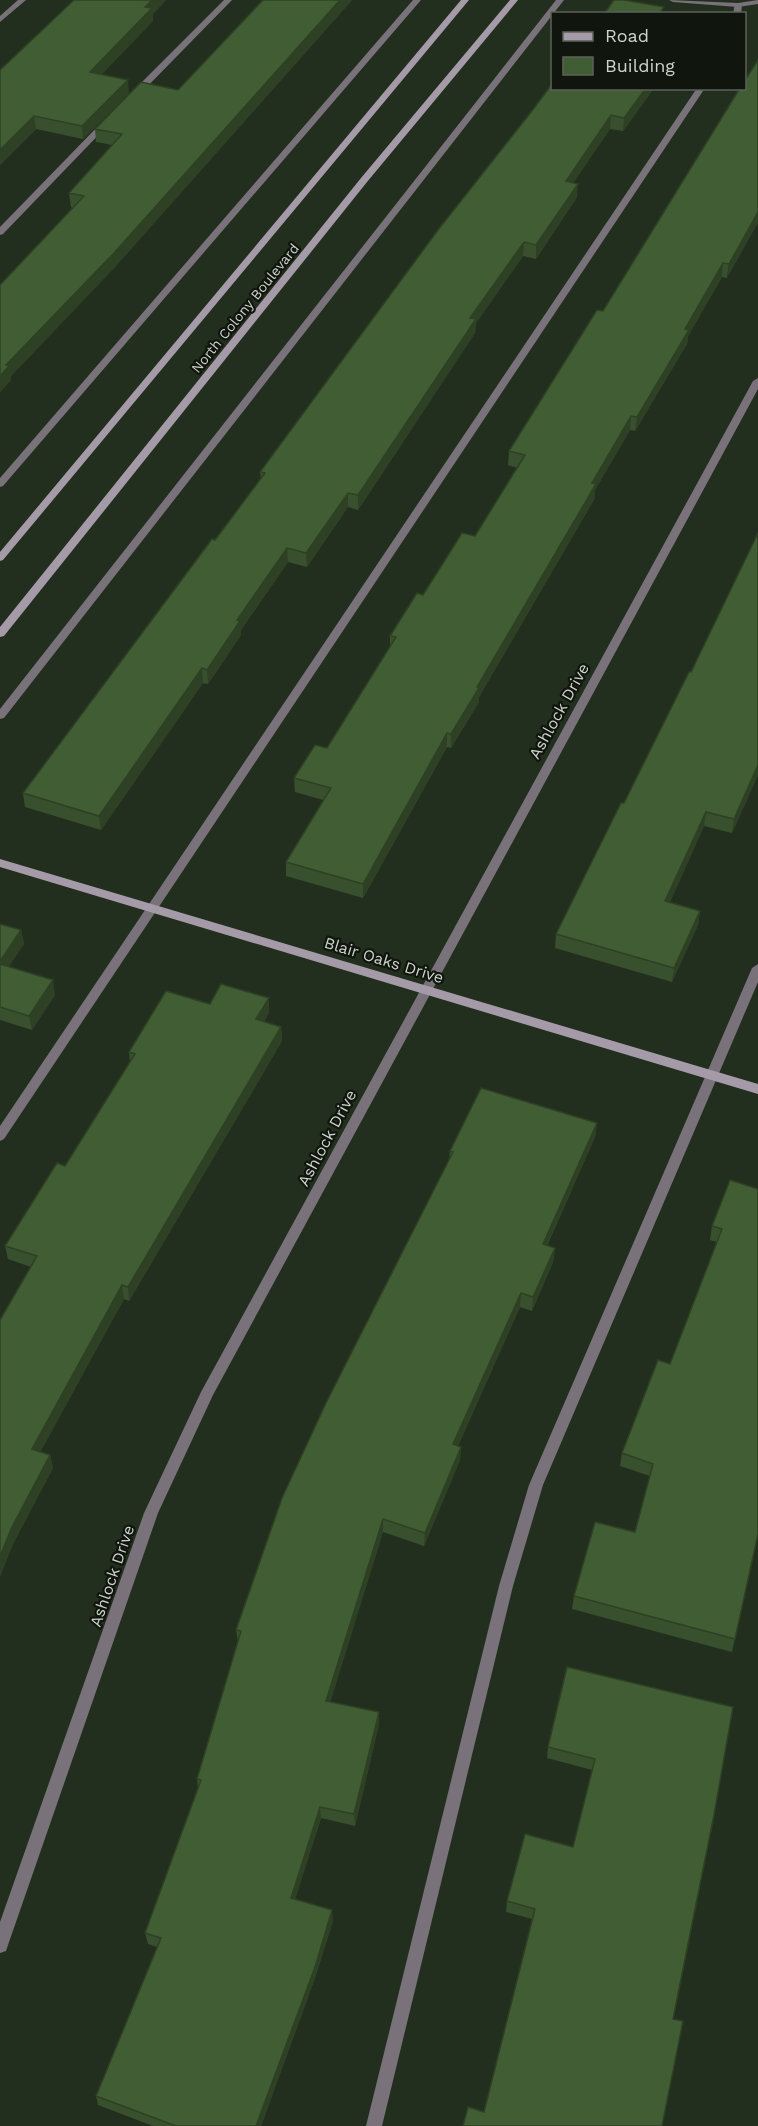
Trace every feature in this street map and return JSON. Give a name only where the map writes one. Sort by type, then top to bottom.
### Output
[{"type":"main road","name":"North Colony Boulevard","points":[[0,558],[465,0]]},
{"type":"main road","name":"North Colony Boulevard","points":[[0,634],[364,180],[514,0]]},
{"type":"main road","name":"Blair Oaks Drive","points":[[0,863],[758,1089]]},
{"type":"street","points":[[0,20],[22,0]]},
{"type":"street","points":[[130,99],[228,0]]},
{"type":"street","points":[[0,484],[417,0]]},
{"type":"street","points":[[0,716],[560,0]]},
{"type":"street","points":[[674,0],[738,9],[758,2]]},
{"type":"street","points":[[0,1136],[700,90]]},
{"type":"street","points":[[0,232],[114,116]]},
{"type":"street","name":"Ashlock Drive","points":[[0,1945],[151,1513],[208,1392],[758,381]]},
{"type":"street","points":[[374,2126],[506,1586],[536,1485],[758,968]]},
{"type":"building","points":[[74,0],[152,0],[145,7],[152,8],[90,72],[128,80],[82,126],[34,116],[0,150],[0,70]]},
{"type":"building","points":[[263,0],[340,0],[114,253],[6,365],[9,366],[0,376],[0,285],[84,196],[69,193],[122,134],[95,129],[141,82],[178,90]]},
{"type":"building","points":[[614,0],[664,7],[660,12],[605,12]]},
{"type":"building","points":[[758,60],[758,212],[729,264],[723,263],[685,329],[689,330],[637,417],[631,416],[592,483],[596,484],[477,687],[479,688],[451,734],[447,733],[363,884],[286,862],[331,788],[294,778],[315,745],[327,748],[396,637],[390,636],[417,593],[423,595],[462,533],[475,536],[525,455],[509,451],[597,310],[603,311],[739,90],[746,90],[746,79]]},
{"type":"building","points":[[551,85],[551,90],[645,90],[624,118],[611,115],[566,181],[578,184],[536,245],[524,242],[470,318],[476,319],[358,495],[348,493],[306,553],[287,548],[237,620],[240,621],[207,670],[202,668],[99,816],[23,793],[212,539],[215,540],[265,473],[260,472],[438,230]]},
{"type":"building","points":[[758,533],[758,765],[734,819],[706,812],[665,901],[700,911],[674,968],[556,934],[621,803],[624,803],[691,672]]},
{"type":"building","points":[[0,924],[21,930],[0,961]]},
{"type":"building","points":[[0,964],[53,980],[29,1016],[0,1007]]},
{"type":"building","points":[[221,984],[269,998],[256,1019],[281,1027],[128,1287],[122,1285],[32,1449],[50,1455],[11,1529],[0,1557],[0,1320],[37,1256],[5,1246],[57,1163],[65,1166],[135,1054],[129,1052],[166,991],[210,1004]]},
{"type":"building","points":[[481,1088],[597,1123],[543,1244],[555,1248],[533,1297],[521,1293],[453,1444],[461,1447],[425,1533],[383,1519],[326,1701],[379,1712],[354,1814],[320,1807],[291,1898],[332,1910],[315,1967],[256,2126],[176,2126],[96,2096],[161,1938],[145,1933],[201,1780],[197,1779],[241,1631],[236,1630],[282,1498],[326,1403],[453,1152],[450,1151]]},
{"type":"building","points":[[730,1180],[758,1189],[758,1534],[735,1639],[574,1596],[595,1522],[635,1532],[653,1464],[622,1453],[658,1360],[670,1364],[722,1229],[712,1226]]},
{"type":"building","points":[[567,1667],[733,1707],[673,2019],[683,2021],[662,2126],[463,2126],[468,2107],[484,2112],[535,1909],[507,1901],[525,1834],[573,1847],[595,1759],[548,1747]]}]
